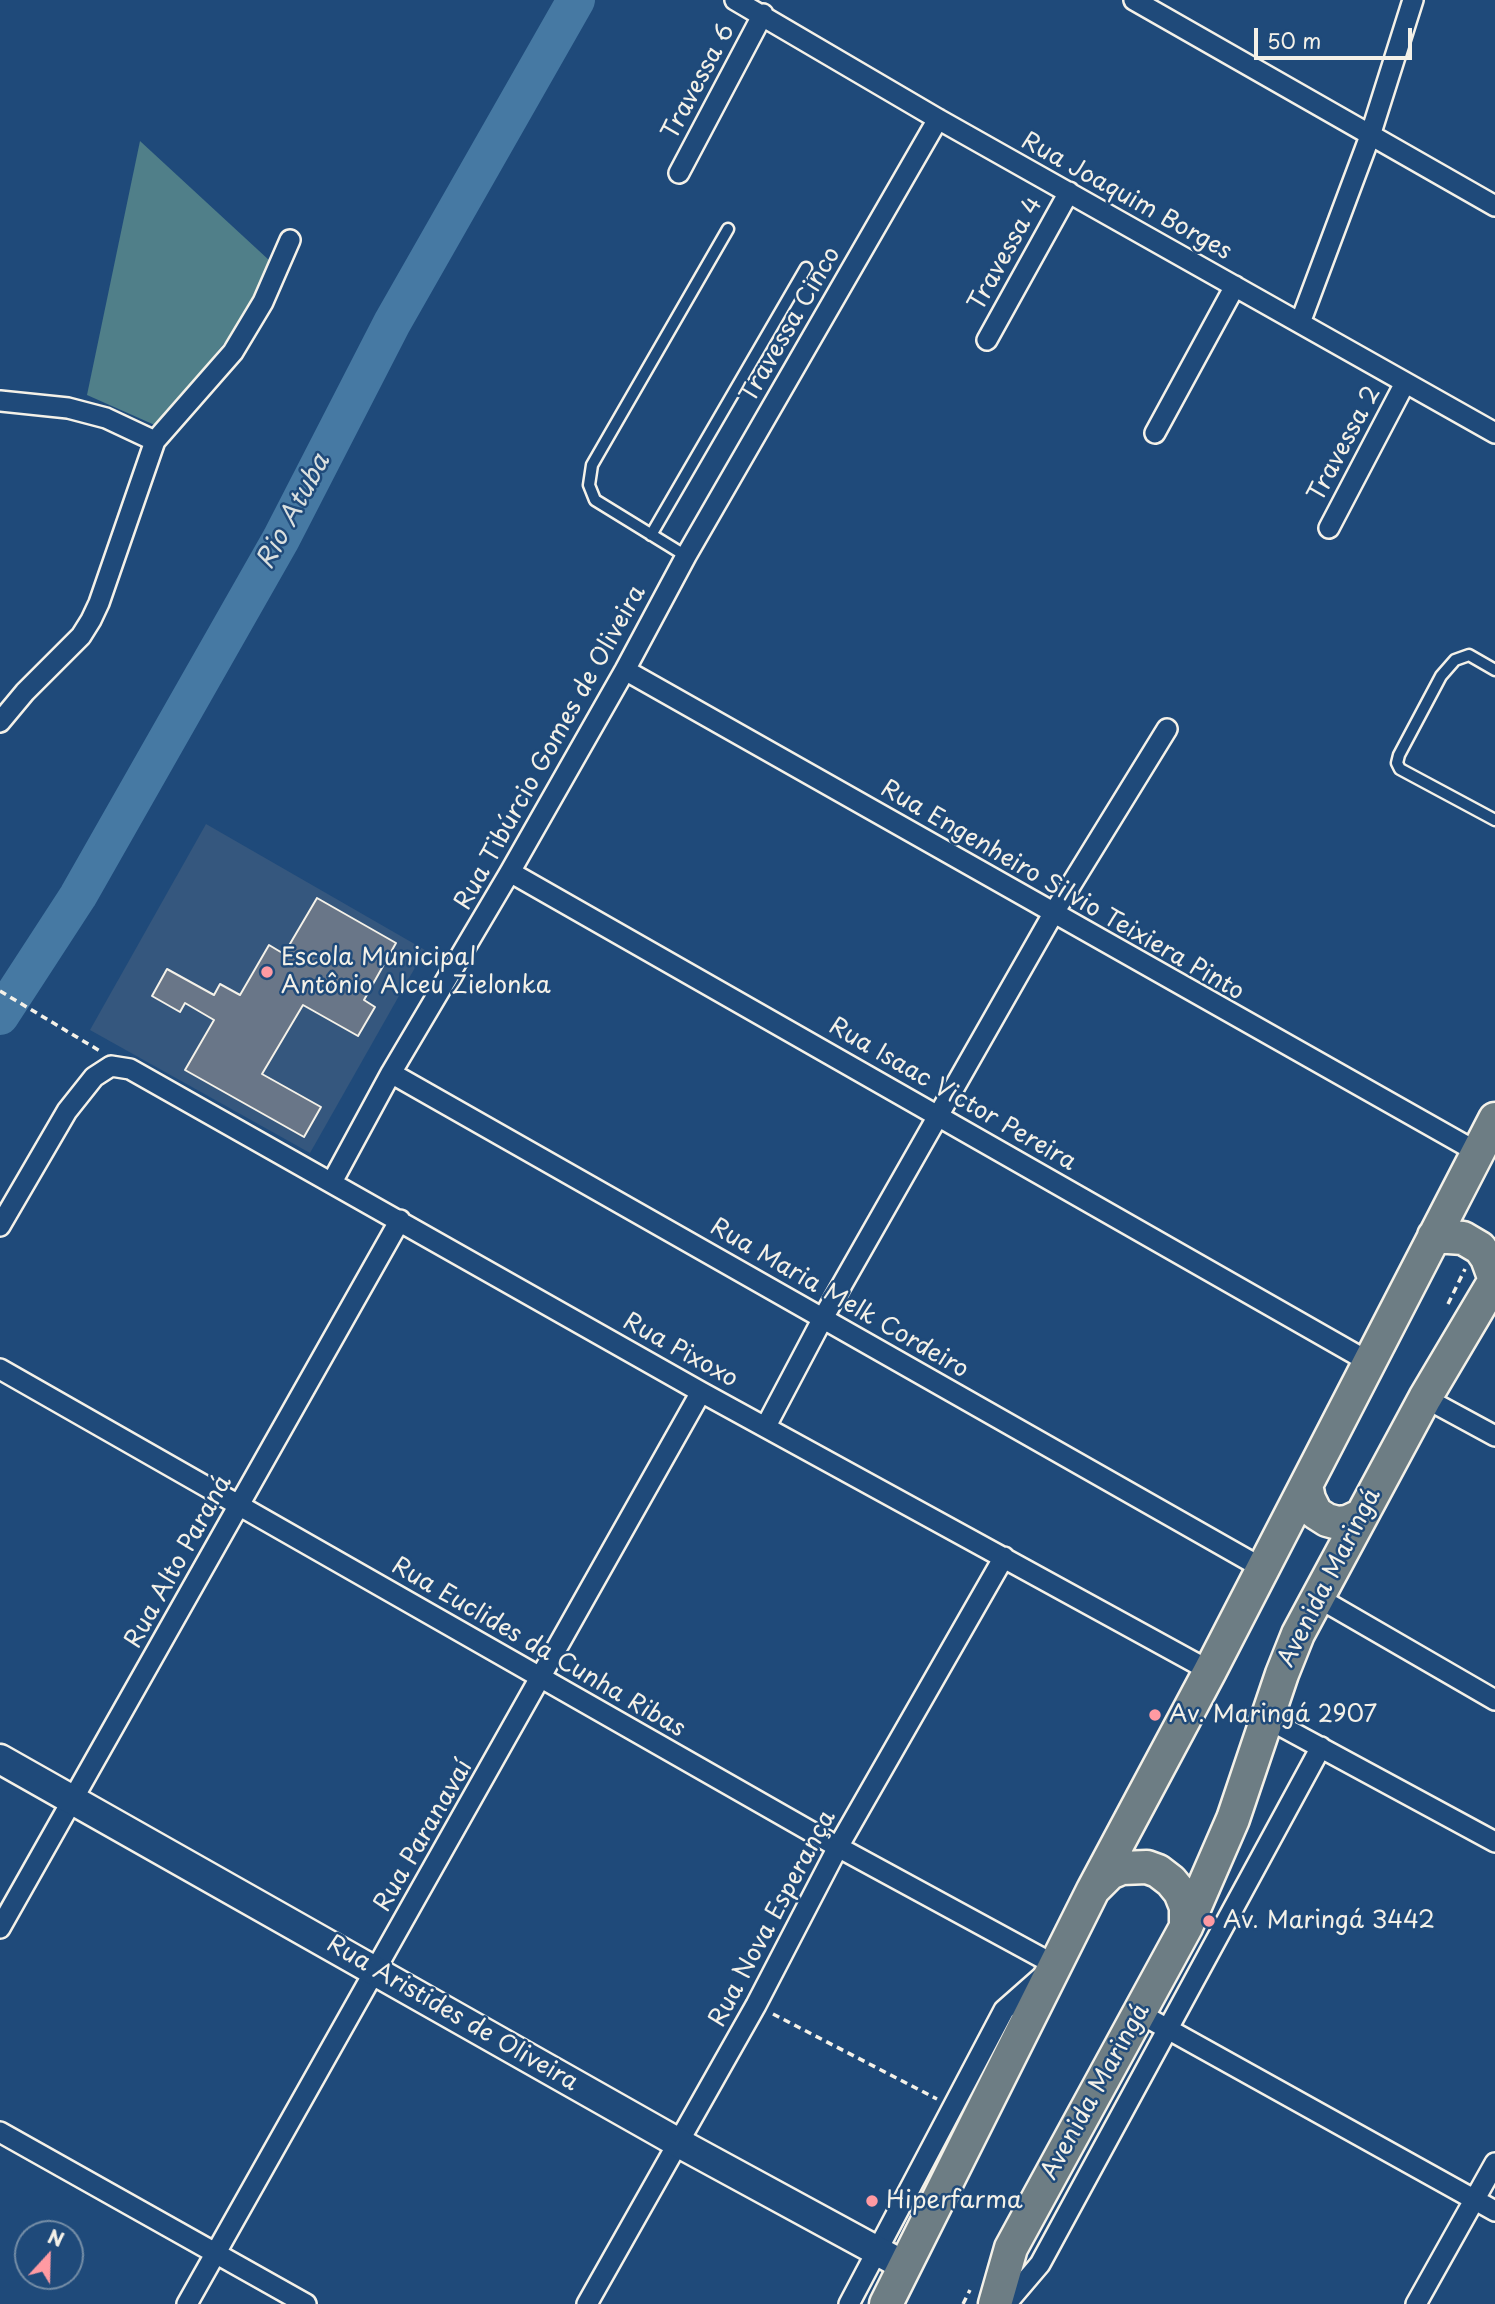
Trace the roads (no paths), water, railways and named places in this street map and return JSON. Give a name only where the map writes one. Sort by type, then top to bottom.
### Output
[{"type":"main road","points":[[886,2304],[1093,1890],[1210,1671],[1495,1119]]},
{"type":"main road","points":[[1434,1236],[1463,1238],[1480,1248],[1495,1280]]},
{"type":"main road","name":"Avenida Maringá","points":[[995,2304],[1011,2248],[1186,1927],[1233,1819],[1266,1718],[1298,1634],[1425,1398],[1495,1280]]},
{"type":"main road","points":[[1306,1485],[1316,1513],[1327,1520],[1338,1524],[1360,1516]]},
{"type":"main road","name":"Rua Aristides de Oliveira","points":[[0,1759],[677,2142],[905,2266]]},
{"type":"main road","points":[[1093,1890],[1100,1880],[1122,1868],[1147,1867],[1158,1871],[1180,1892],[1186,1907],[1186,1927]]},
{"type":"street","name":"Rua Joaquim Borges","points":[[735,0],[938,119],[1495,433]]},
{"type":"street","points":[[1134,0],[1495,206]]},
{"type":"street","points":[[1300,323],[1370,136],[1413,0]]},
{"type":"street","name":"Travessa 6","points":[[679,173],[762,14]]},
{"type":"street","name":"Travessa Cinco","points":[[686,556],[938,119]]},
{"type":"street","name":"Travessa 4","points":[[987,340],[1069,192]]},
{"type":"street","points":[[0,722],[25,692],[81,636],[91,620],[155,441],[233,352],[263,302],[290,240]]},
{"type":"street","points":[[1155,433],[1235,286]]},
{"type":"street","name":"Travessa 2","points":[[1329,528],[1405,383]]},
{"type":"street","points":[[0,401],[68,408],[106,418],[155,441]]},
{"type":"street","name":"Rua Tibúrcio Gomes de Oliveira","points":[[332,1182],[391,1073],[625,670],[686,556]]},
{"type":"street","name":"Rua Engenheiro Silvio Teixiera Pinto","points":[[625,670],[1477,1152]]},
{"type":"street","points":[[765,1426],[822,1318],[1054,914],[1167,729]]},
{"type":"street","name":"Rua Isaac Victor Pereira","points":[[510,872],[1369,1362]]},
{"type":"street","name":"Rua Pixoxo","points":[[0,1226],[67,1111],[93,1077],[111,1066],[130,1069],[701,1392],[1210,1671]]},
{"type":"street","name":"Rua Maria Melk Cordeiro","points":[[391,1073],[1262,1568]]},
{"type":"street","name":"Rua Alto Paraná","points":[[0,1928],[400,1220]]},
{"type":"street","name":"Rua Euclides da Cunha Ribas","points":[[0,1369],[838,1847],[1055,1965]]},
{"type":"street","name":"Rua Paranavaí","points":[[187,2304],[701,1392]]},
{"type":"street","points":[[1425,1398],[1495,1436]]},
{"type":"street","name":"Rua Nova Esperança","points":[[587,2304],[755,2005],[838,1847],[1004,1557]]},
{"type":"street","points":[[1317,1597],[1495,1700]]},
{"type":"street","points":[[1266,1718],[1495,1842]]},
{"type":"street","name":"Avenida Maringá","points":[[1006,2304],[1040,2264],[1321,1747]]},
{"type":"street","points":[[849,2304],[1004,2010],[1055,1965]]},
{"type":"street","points":[[1139,2013],[1495,2211]]},
{"type":"street","points":[[0,2132],[306,2304]]},
{"type":"street","points":[[1416,2304],[1495,2163]]},
{"type":"lane","points":[[686,556],[595,500],[589,485],[592,465],[727,229]]},
{"type":"lane","points":[[651,535],[806,268]]},
{"type":"lane","points":[[1495,670],[1469,655],[1455,660],[1441,676],[1397,763],[1400,769],[1495,820]]},
{"type":"waterway","name":"Rio Atuba","points":[[0,1016],[78,896],[281,539],[392,323],[576,0]]},
{"type":"place","name":"Escola Municipal Antônio Alceu Zielonka","points":[[267,972]]},
{"type":"place","name":"Av. Maringá 2907","points":[[1155,1715]]},
{"type":"place","name":"Av. Maringá 3442","points":[[1209,1921]]},
{"type":"place","name":"Hiperfarma","points":[[872,2201]]}]
